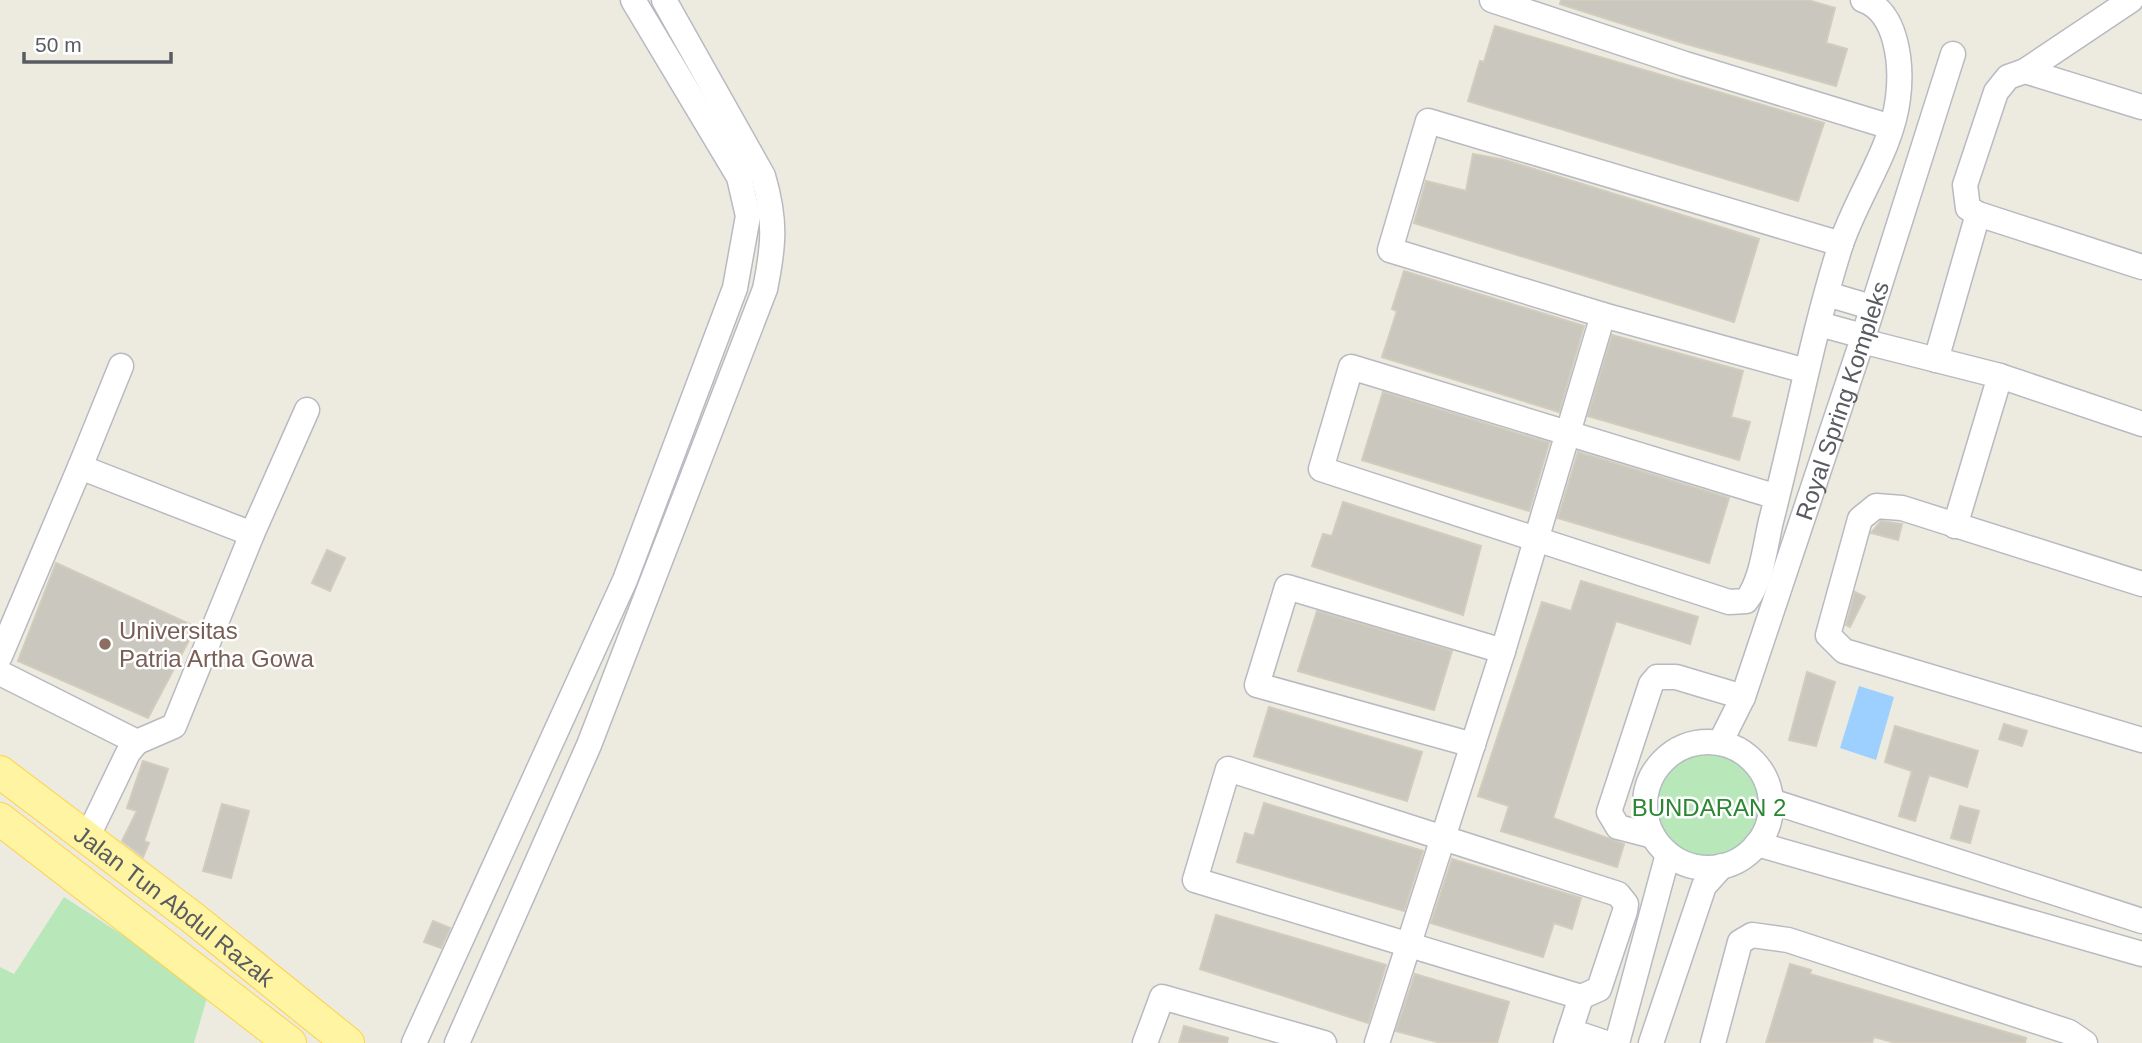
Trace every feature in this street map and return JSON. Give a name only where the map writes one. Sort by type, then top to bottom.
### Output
[{"type":"main road","name":"Jalan Tun Abdul Razak","points":[[0,772],[348,1043]]},
{"type":"main road","name":"Jalan Tun Abdul Razak","points":[[0,819],[290,1043]]},
{"type":"street","points":[[414,1043],[625,580],[735,288],[745,243],[748,216],[739,177],[633,0]]},
{"type":"street","points":[[457,1043],[589,745],[765,289],[775,241],[772,208],[763,176],[664,0]]},
{"type":"street","points":[[1492,0],[1685,64],[1891,127]]},
{"type":"street","points":[[1777,497],[1351,367],[1321,469],[1534,540],[1738,603],[1746,601],[1756,583],[1777,497],[1806,371],[1841,244],[1891,127],[1898,85],[1889,8],[1863,0]]},
{"type":"street","points":[[2131,0],[2025,71],[2008,78],[1996,92],[1965,184],[1968,208],[1978,214],[2142,267]]},
{"type":"street","name":"Royal Spring Kompleks","points":[[1720,743],[1743,696],[1863,338],[1953,54]]},
{"type":"street","points":[[2025,71],[2142,107]]},
{"type":"street","points":[[1806,371],[1603,315],[1390,250],[1428,121],[1841,244]]},
{"type":"street","points":[[1936,360],[1978,214]]},
{"type":"street","points":[[1827,295],[1871,307]]},
{"type":"street","points":[[1377,1043],[1503,651],[1603,315]]},
{"type":"street","points":[[1819,324],[1936,360],[2000,376],[2142,424]]},
{"type":"street","points":[[0,656],[121,366]]},
{"type":"street","points":[[1955,526],[2000,376]]},
{"type":"street","points":[[87,838],[128,753],[136,742],[174,726],[252,534],[307,410]]},
{"type":"street","points":[[80,467],[252,534]]},
{"type":"street","points":[[2142,584],[1887,506],[1876,506],[1860,519],[1828,635],[1833,643],[1844,651],[2142,740]]},
{"type":"street","points":[[1473,745],[1257,685],[1287,587],[1503,651]]},
{"type":"street","points":[[0,673],[136,742]]},
{"type":"street","points":[[1617,1043],[1661,845],[1648,825],[1644,801],[1656,768],[1685,746],[1720,743],[1742,752],[1759,768],[1771,801],[1768,823],[1758,844],[1741,858],[1722,866],[1694,866],[1661,845],[1618,827],[1609,812],[1651,684],[1657,677],[1676,677],[1743,696]]},
{"type":"street","points":[[1228,769],[1443,838],[1618,894],[1623,899],[1625,911],[1602,984],[1595,993],[1581,996],[1195,880],[1228,769]]},
{"type":"street","points":[[1771,801],[2142,921]]},
{"type":"street","points":[[1758,844],[2142,954]]},
{"type":"street","points":[[1651,1043],[1704,886],[1722,866]]},
{"type":"street","points":[[1713,1043],[1740,942],[1752,935],[1788,940],[1821,950],[2069,1032],[2085,1043]]},
{"type":"street","points":[[1145,1043],[1162,996],[1324,1043]]},
{"type":"street","points":[[1581,996],[1568,1037],[1606,1043]]},
{"type":"green space","name":"BUNDARAN 2","points":[[1707,747],[1729,751],[1747,764],[1760,782],[1764,804],[1760,826],[1747,844],[1729,857],[1707,861],[1685,857],[1667,844],[1654,826],[1650,804],[1654,782],[1667,764],[1685,751]]},
{"type":"green space","points":[[64,897],[209,991],[194,1043],[0,1043],[0,967],[14,974]]},
{"type":"water","points":[[1859,686],[1894,697],[1876,760],[1840,748]]},
{"type":"building","points":[[1561,0],[1808,0],[1835,8],[1826,43],[1847,49],[1836,86],[1683,43],[1560,4]]},
{"type":"building","points":[[1495,26],[1824,123],[1798,201],[1468,101],[1480,61],[1484,62]]},
{"type":"building","points":[[1473,154],[1505,160],[1759,239],[1734,322],[1414,223],[1426,181],[1466,191]]},
{"type":"building","points":[[1404,271],[1584,326],[1559,412],[1382,357],[1397,311],[1392,309]]},
{"type":"building","points":[[1612,335],[1743,371],[1731,417],[1750,422],[1739,460],[1588,416]]},
{"type":"building","points":[[1383,392],[1549,443],[1529,511],[1362,460]]},
{"type":"building","points":[[1578,452],[1729,498],[1709,563],[1558,518]]},
{"type":"building","points":[[1343,502],[1481,546],[1463,615],[1312,566],[1323,534],[1332,536]]},
{"type":"building","points":[[1881,521],[1902,524],[1898,540],[1871,533]]},
{"type":"building","points":[[327,550],[345,558],[330,591],[312,583]]},
{"type":"building","name":"Universitas Patria Artha Gowa","points":[[56,563],[196,627],[148,718],[18,661]]},
{"type":"building","points":[[1581,581],[1698,617],[1690,644],[1616,621],[1553,818],[1624,844],[1617,867],[1501,831],[1509,806],[1478,796],[1542,602],[1571,611]]},
{"type":"building","points":[[1855,592],[1865,597],[1850,627],[1846,625]]},
{"type":"building","points":[[1317,611],[1452,651],[1434,710],[1298,671]]},
{"type":"building","points":[[1807,672],[1835,682],[1816,746],[1789,740]]},
{"type":"building","points":[[1269,707],[1422,752],[1407,801],[1254,756]]},
{"type":"building","points":[[2004,724],[2027,731],[2022,746],[1999,739]]},
{"type":"building","points":[[1895,726],[1978,751],[1967,787],[1929,775],[1915,821],[1899,816],[1912,771],[1885,762]]},
{"type":"building","points":[[143,761],[168,769],[144,841],[149,843],[143,857],[122,841],[137,811],[127,808]]},
{"type":"building","points":[[1264,803],[1423,851],[1404,911],[1237,862],[1245,833],[1254,836]]},
{"type":"building","points":[[222,804],[249,811],[231,878],[203,871]]},
{"type":"building","points":[[1960,806],[1979,811],[1970,843],[1951,838]]},
{"type":"building","points":[[1452,859],[1581,898],[1572,929],[1554,923],[1543,957],[1431,923]]},
{"type":"building","points":[[1216,915],[1386,965],[1368,1023],[1200,969]]},
{"type":"building","points":[[433,921],[450,928],[441,948],[424,942]]},
{"type":"building","points":[[1790,964],[1811,970],[1810,974],[2026,1038],[2025,1043],[1896,1043],[1874,1037],[1872,1043],[1766,1043]]},
{"type":"building","points":[[1415,974],[1509,1002],[1497,1043],[1441,1043],[1396,1031]]},
{"type":"building","points":[[1184,1026],[1228,1038],[1227,1043],[1179,1043]]},
{"type":"place","name":"Universitas Patria Artha Gowa","points":[[105,644]]}]
